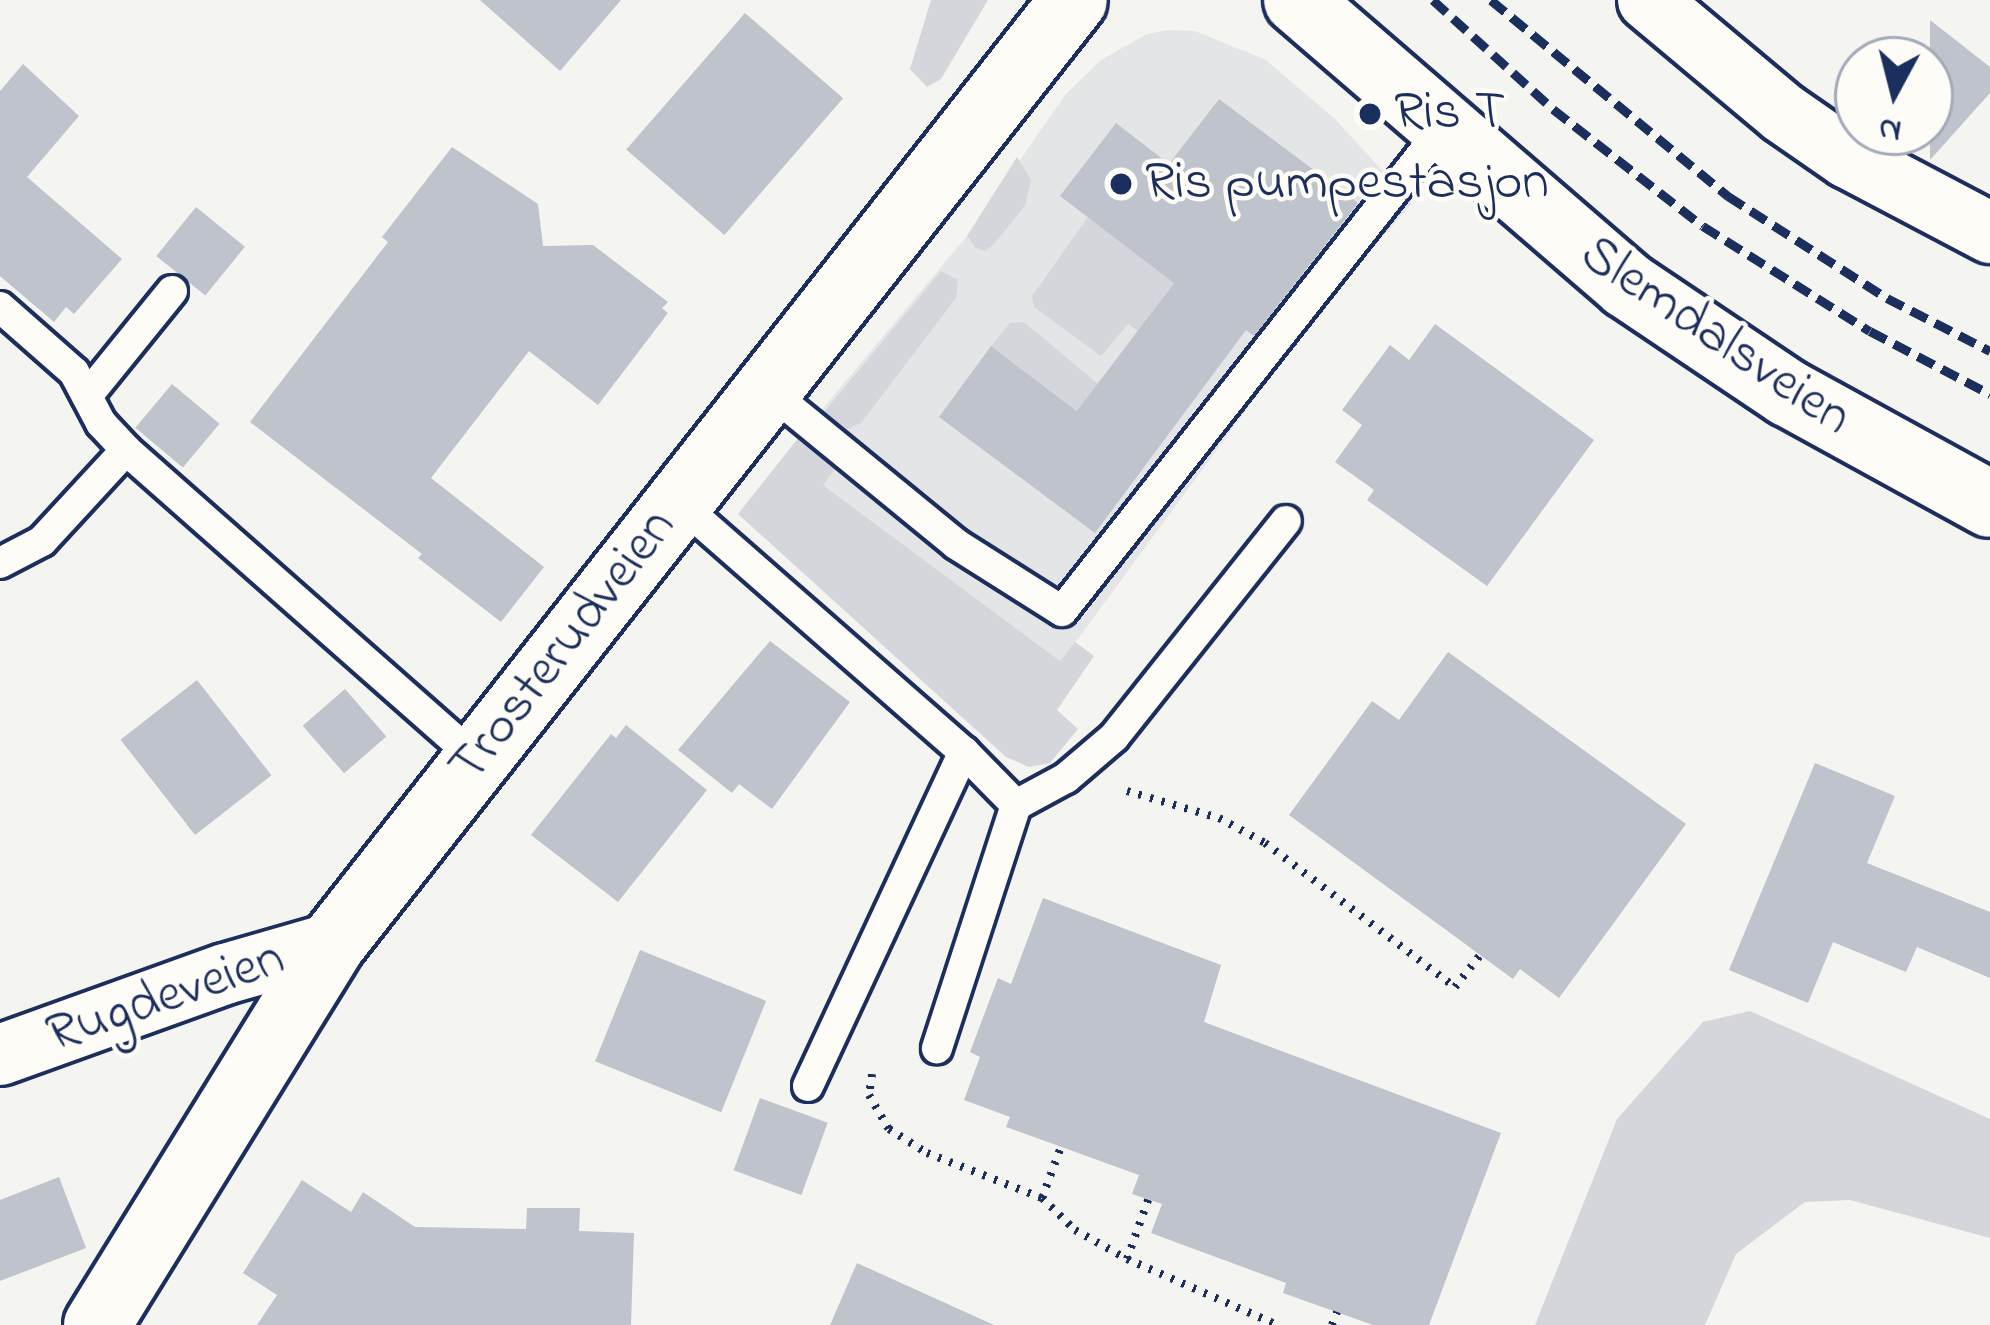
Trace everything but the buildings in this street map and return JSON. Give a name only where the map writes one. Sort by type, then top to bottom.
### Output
[{"type":"street","name":"Trosterudveien","points":[[97,1325],[333,943],[1074,0]]},
{"type":"street","name":"Slemdalsveien","points":[[1297,0],[1593,257],[1706,340],[1873,444],[1990,504]]},
{"type":"street","points":[[1648,0],[1783,113],[1848,158],[1990,233]]},
{"type":"street","name":"Rugdeveien","points":[[0,1055],[225,974],[333,943]]},
{"type":"lane","points":[[768,390],[956,544],[1062,611],[1442,128]]},
{"type":"lane","points":[[87,396],[172,291]]},
{"type":"lane","points":[[0,307],[55,352],[126,451],[477,760]]},
{"type":"lane","points":[[0,563],[41,541],[126,451]]},
{"type":"lane","points":[[677,501],[964,752],[1016,806]]},
{"type":"lane","points":[[937,1048],[1016,806],[1066,778],[1114,736],[1286,521]]},
{"type":"lane","points":[[808,1086],[964,752]]},
{"type":"path","points":[[1066,778],[1219,818],[1264,843],[1455,987],[1481,955]]},
{"type":"path","points":[[873,1061],[869,1095],[889,1129],[927,1154],[1042,1198],[1075,1230],[1127,1259],[1277,1325]]},
{"type":"path","points":[[1042,1198],[1060,1148]]},
{"type":"path","points":[[1127,1259],[1148,1200]]},
{"type":"path","points":[[1332,1325],[1337,1312]]},
{"type":"shaded area","points":[[931,0],[988,0],[941,79],[927,87],[910,69]]},
{"type":"shaded area","points":[[1195,31],[1266,60],[1335,119],[1412,203],[1320,309],[1061,662],[822,484],[799,437],[967,236],[1066,94],[1101,60],[1147,34]]},
{"type":"shaded area","points":[[1017,157],[1031,180],[1025,206],[994,244],[985,251],[976,248],[967,236]]},
{"type":"shaded area","points":[[1088,217],[1177,278],[1138,331],[1128,324],[1101,356],[1034,307],[1032,296]]},
{"type":"shaded area","points":[[941,271],[958,280],[956,298],[861,423],[847,429],[824,412]]},
{"type":"shaded area","points":[[1024,322],[1098,384],[1078,411],[991,346],[1010,323]]},
{"type":"shaded area","points":[[799,437],[837,466],[823,485],[1060,661],[1075,642],[1094,656],[1057,710],[1078,729],[1050,763],[1029,767],[1006,757],[738,514]]},
{"type":"shaded area","points":[[1750,1011],[1990,1119],[1990,1238],[1850,1200],[1805,1202],[1736,1254],[1705,1325],[1535,1325],[1617,1119],[1703,1022]]},
{"type":"railway","points":[[1433,0],[1553,109],[1703,226],[1870,331],[1990,394]]},
{"type":"railway","points":[[1491,0],[1728,196],[1887,298],[1990,351]]},
{"type":"place","name":"Ris T","points":[[1370,114]]},
{"type":"place","name":"Ris pumpestasjon","points":[[1121,184]]}]
